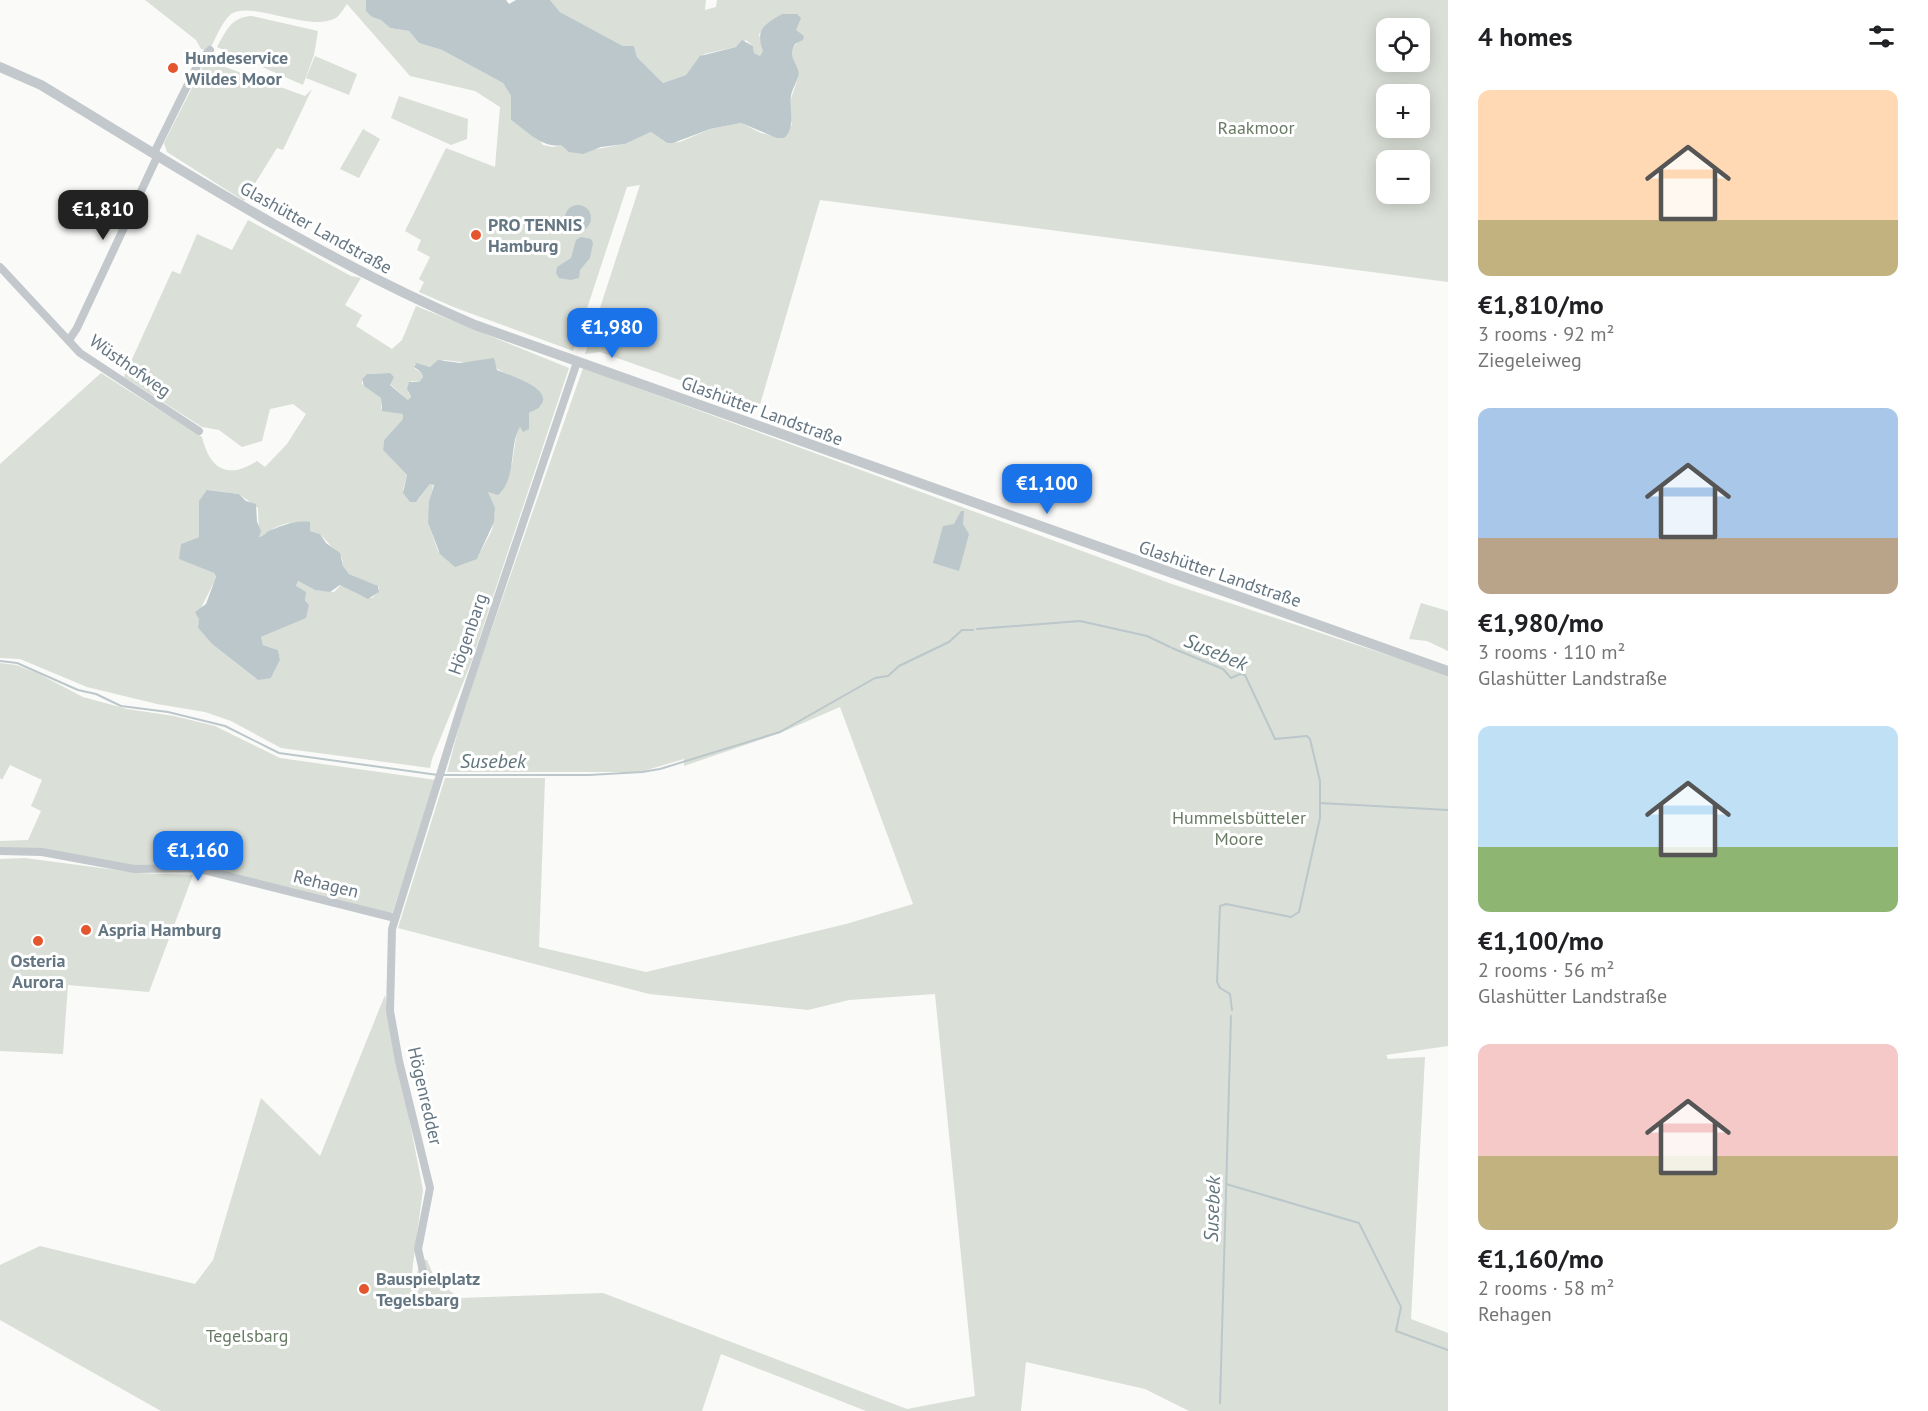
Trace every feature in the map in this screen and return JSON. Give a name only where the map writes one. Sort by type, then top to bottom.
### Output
[{"type":"street","points":[[69,340],[77,328],[200,60],[210,50]]},
{"type":"street","name":"Glashütter Landstraße","points":[[0,67],[41,85],[279,230],[395,290],[475,325],[1448,671]]},
{"type":"street","name":"Wüsthofweg","points":[[0,267],[80,353],[110,375],[199,431]]},
{"type":"street","name":"Högenbarg","points":[[395,918],[462,704],[578,362]]},
{"type":"street","name":"Rehagen","points":[[0,851],[42,852],[134,869],[196,868],[395,918]]},
{"type":"street","name":"Högenredder","points":[[395,918],[391,948],[390,1011],[399,1060],[429,1182],[430,1194],[418,1249],[425,1280]]},
{"type":"green space","name":"Raakmoor","points":[[145,0],[366,0],[372,17],[381,20],[390,28],[409,31],[419,43],[442,50],[503,83],[511,96],[511,120],[538,138],[543,145],[553,147],[561,145],[566,149],[597,149],[625,144],[651,132],[667,143],[680,142],[710,129],[741,123],[761,133],[784,138],[792,124],[790,104],[799,74],[794,65],[792,52],[800,41],[796,30],[799,16],[782,14],[759,34],[763,51],[760,56],[754,53],[753,46],[746,40],[736,47],[704,54],[686,75],[663,83],[637,57],[634,46],[623,46],[560,12],[550,0],[706,0],[705,10],[716,7],[717,0],[1448,0],[1448,282],[820,200],[759,408],[600,352],[585,354],[640,185],[627,187],[573,351],[419,292],[424,282],[419,279],[430,257],[417,250],[421,240],[405,231],[446,148],[495,167],[500,107],[475,91],[410,76],[347,4],[336,18],[324,22],[240,11],[227,18],[209,51],[201,49],[196,40]]},
{"type":"green space","points":[[252,16],[318,31],[314,55],[303,85],[217,47],[226,30],[234,22]]},
{"type":"green space","points":[[315,56],[357,74],[349,95],[306,78]]},
{"type":"green space","points":[[206,60],[305,96],[312,89],[283,150],[277,148],[244,201],[167,152],[164,143]]},
{"type":"green space","points":[[399,96],[468,119],[467,139],[451,145],[391,118]]},
{"type":"green space","points":[[363,129],[380,139],[359,178],[340,169]]},
{"type":"green space","points":[[248,220],[351,276],[361,278],[345,305],[362,315],[356,326],[392,349],[402,340],[416,306],[569,368],[471,663],[430,768],[281,748],[231,721],[205,712],[157,704],[87,687],[20,659],[0,658],[0,464],[101,373],[202,437],[205,448],[215,464],[229,470],[237,470],[257,461],[265,467],[287,444],[306,414],[293,404],[270,409],[262,441],[242,447],[219,430],[202,427],[124,377],[172,271],[180,274],[197,234],[232,250]],"holes":[[[444,360],[495,366],[532,386],[543,398],[541,406],[529,413],[529,427],[524,430],[520,427],[517,431],[512,464],[488,492],[495,513],[492,530],[478,557],[462,563],[438,551],[428,523],[433,483],[418,500],[403,490],[407,475],[383,450],[384,440],[403,419],[403,414],[381,409],[381,398],[362,384],[362,379],[367,374],[390,373],[390,384],[408,400],[411,398],[408,392],[411,381],[419,382],[423,377],[421,372],[415,369],[414,364],[430,367]],[[208,490],[239,494],[258,508],[259,537],[285,524],[297,523],[308,526],[310,531],[320,534],[342,558],[343,566],[349,574],[379,587],[379,591],[372,598],[362,596],[341,585],[334,592],[315,590],[298,581],[296,586],[309,605],[305,618],[261,637],[263,645],[278,650],[280,660],[271,678],[255,678],[212,644],[198,628],[201,608],[216,578],[214,573],[180,559],[181,544],[199,537],[200,506]]]},
{"type":"green space","points":[[583,368],[1169,583],[1448,675],[1448,1046],[1386,1055],[1388,1059],[1425,1057],[1411,1319],[1448,1333],[1448,1411],[1189,1411],[1145,1389],[1026,1362],[1021,1411],[866,1411],[721,1354],[702,1411],[161,1411],[0,1320],[0,1265],[40,1246],[195,1284],[213,1260],[261,1098],[320,1156],[385,995],[423,1190],[412,1275],[416,1279],[420,1259],[427,1260],[435,1279],[459,1298],[603,1293],[907,1409],[975,1396],[935,994],[849,1000],[808,1010],[649,994],[398,928],[445,778],[545,778],[539,947],[646,972],[846,924],[913,904],[840,707],[780,733],[684,766],[684,759],[640,772],[447,772],[465,705]]},
{"type":"green space","points":[[1421,603],[1448,611],[1448,651],[1427,641],[1409,639]]},
{"type":"green space","points":[[0,663],[16,665],[37,673],[83,697],[127,709],[174,716],[215,726],[280,758],[436,780],[392,914],[198,866],[173,864],[135,866],[0,849],[0,841],[28,840],[41,811],[31,806],[42,780],[10,765],[2,780],[0,778]]},
{"type":"green space","name":"Aspria Hamburg","points":[[25,858],[139,873],[193,875],[149,992],[68,985],[63,1054],[0,1051],[0,859]]},
{"type":"shaded area","points":[[366,0],[506,0],[509,4],[516,0],[550,0],[560,12],[623,46],[634,46],[637,57],[663,83],[686,75],[700,56],[736,47],[742,40],[753,46],[754,53],[760,56],[763,51],[760,37],[763,28],[782,14],[797,14],[801,18],[796,30],[804,36],[803,40],[795,44],[792,53],[799,74],[791,96],[791,119],[788,134],[784,138],[777,138],[741,123],[710,129],[673,143],[667,143],[651,132],[625,144],[601,147],[583,154],[569,152],[561,145],[541,141],[511,120],[511,96],[503,83],[442,50],[419,43],[409,31],[390,28],[366,11]]},
{"type":"shaded area","points":[[578,205],[587,209],[591,218],[587,227],[578,231],[569,227],[565,218],[569,209]]},
{"type":"shaded area","points":[[581,237],[591,239],[593,243],[590,258],[580,270],[579,278],[571,280],[559,278],[556,273],[557,267],[571,258],[576,240]]},
{"type":"shaded area","points":[[494,358],[497,370],[535,388],[541,393],[543,399],[537,409],[529,413],[529,429],[523,432],[520,427],[508,480],[504,488],[498,495],[488,492],[495,508],[494,522],[477,559],[455,567],[440,554],[428,523],[429,502],[434,485],[430,484],[416,502],[410,502],[403,493],[407,475],[383,450],[384,440],[403,419],[403,414],[382,411],[381,398],[364,386],[362,379],[367,374],[390,373],[394,377],[390,385],[408,400],[411,397],[407,389],[409,382],[419,382],[423,377],[421,372],[414,367],[416,363],[430,367],[438,360],[460,363]]},
{"type":"shaded area","points":[[207,490],[239,494],[246,501],[256,504],[257,522],[261,531],[259,537],[290,523],[310,522],[310,531],[320,534],[326,543],[340,553],[343,566],[349,574],[378,586],[379,592],[368,599],[340,585],[330,592],[315,590],[298,581],[296,586],[306,592],[305,600],[309,605],[306,618],[261,637],[263,645],[278,650],[280,660],[271,678],[258,680],[212,644],[198,628],[199,619],[195,612],[206,604],[216,577],[214,573],[179,559],[181,544],[199,537],[199,501]]},
{"type":"shaded area","points":[[961,511],[964,511],[963,524],[969,534],[959,571],[933,563],[943,526],[954,524]]},
{"type":"waterway","name":"Susebek","points":[[977,629],[1080,621],[1147,636],[1170,647]]},
{"type":"waterway","name":"Susebek","points":[[443,775],[589,775],[660,769],[780,732],[875,678],[888,676],[899,666],[949,642],[962,630],[973,630]]},
{"type":"waterway","name":"Susebek","points":[[1172,648],[1223,669],[1231,678],[1240,674],[1245,675],[1275,739],[1307,736],[1310,739],[1320,781],[1320,818],[1299,912],[1291,917],[1226,904],[1220,906],[1217,982],[1220,988],[1230,994],[1232,1010]]},
{"type":"waterway","name":"Susebek","points":[[0,661],[17,663],[121,706],[168,712],[225,726],[279,753],[438,775]]},
{"type":"waterway","points":[[1320,803],[1448,810]]},
{"type":"waterway","name":"Susebek","points":[[1220,1403],[1231,1016]]},
{"type":"waterway","points":[[1226,1184],[1359,1223],[1401,1307],[1396,1331],[1448,1350]]},
{"type":"place","name":"Hundeservice Wildes Moor","points":[[173,68]]},
{"type":"place","name":"PRO TENNIS Hamburg","points":[[476,235]]},
{"type":"place","name":"Aspria Hamburg","points":[[86,930]]},
{"type":"place","name":"Osteria Aurora","points":[[38,941]]},
{"type":"place","name":"Bauspielplatz Tegelsbarg","points":[[364,1289]]},
{"type":"park label","name":"Hummelsbütteler Moore","points":[[1239,828]]},
{"type":"park label","name":"Tegelsbarg","points":[[247,1336]]}]
